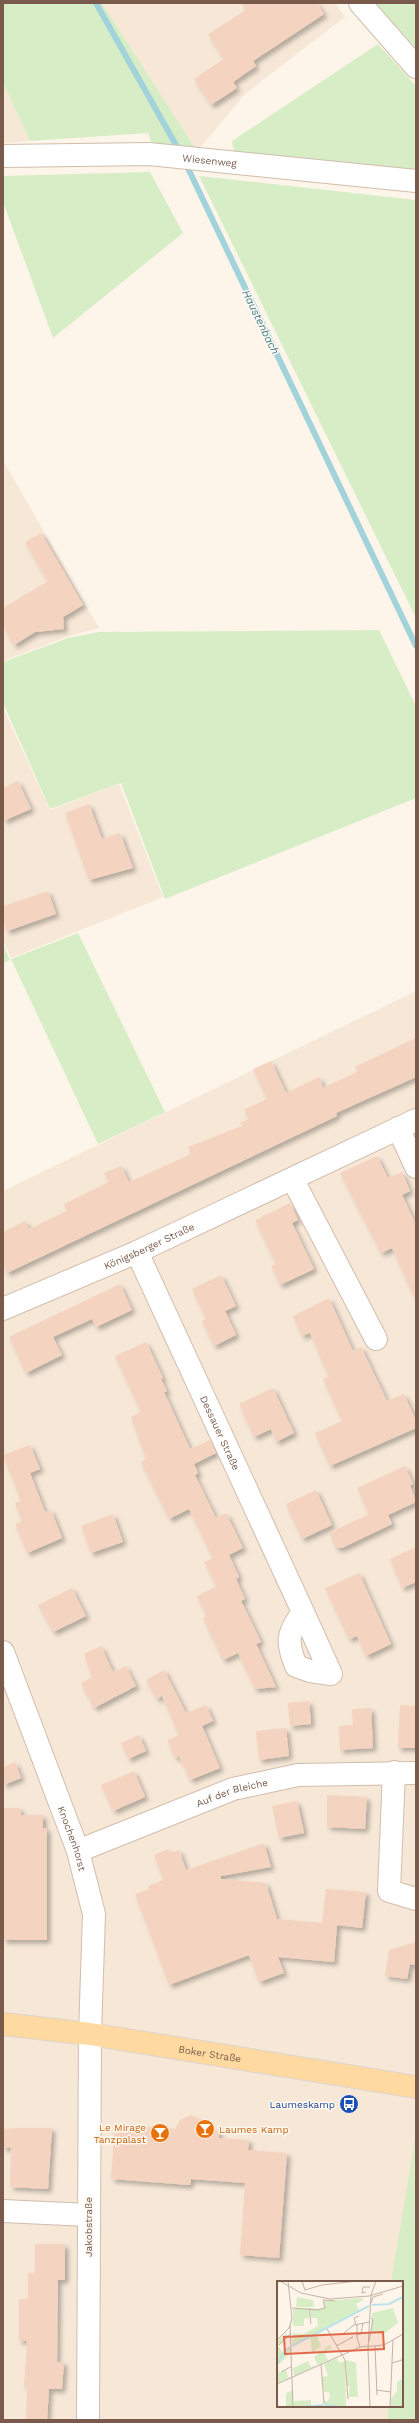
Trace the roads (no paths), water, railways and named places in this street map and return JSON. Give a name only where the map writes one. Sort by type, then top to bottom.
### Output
[{"type":"main road","name":"Boker Straße","points":[[3,2024],[90,2034],[416,2088]]},
{"type":"street","points":[[360,3],[416,67]]},
{"type":"street","name":"Wiesenweg","points":[[3,156],[149,154],[196,157],[416,181]]},
{"type":"street","name":"Königsberger Straße","points":[[3,1309],[138,1252],[293,1180],[407,1124],[416,1167]]},
{"type":"street","points":[[293,1180],[376,1339]]},
{"type":"street","name":"Dessauer Straße","points":[[138,1252],[303,1612]]},
{"type":"street","name":"Knochenhorst","points":[[3,1652],[78,1851],[94,1914],[90,2034]]},
{"type":"street","points":[[394,1772],[389,1891],[416,1899]]},
{"type":"street","name":"Auf der Bleiche","points":[[78,1851],[233,1789],[298,1775],[394,1772],[416,1773]]},
{"type":"street","name":"Jakobstraße","points":[[88,2420],[90,2034]]},
{"type":"street","points":[[3,2211],[88,2215]]},
{"type":"waterway","name":"Haustenbach","points":[[96,3],[180,152]]},
{"type":"waterway","name":"Haustenbach","points":[[185,162],[416,646]]},
{"type":"place","name":"Laumeskamp","points":[[349,2104]]},
{"type":"place","name":"Laumes Kamp","points":[[205,2129]]},
{"type":"place","name":"Le Mirage Tanzpalast","points":[[160,2133]]}]
